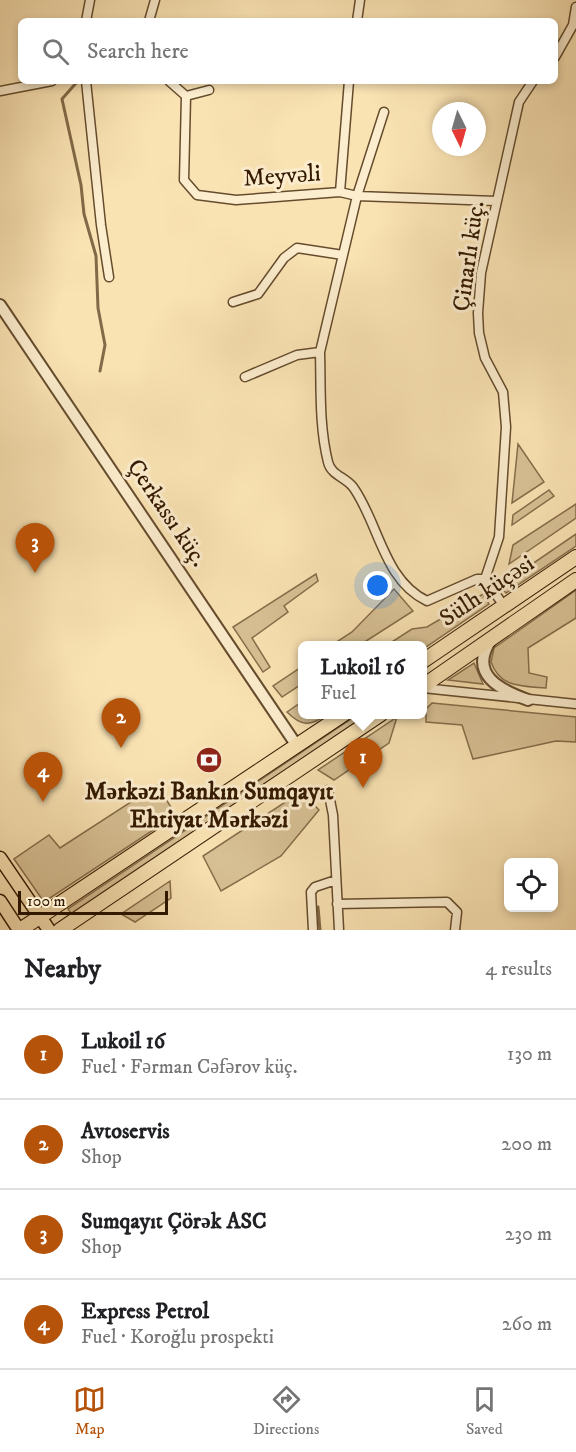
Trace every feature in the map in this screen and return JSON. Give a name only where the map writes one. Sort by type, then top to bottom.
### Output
[{"type":"highway","name":"Sülh küçəsi","points":[[427,658],[576,558]]},
{"type":"highway","name":"Sülh küçəsi","points":[[427,684],[576,580]]},
{"type":"highway","points":[[19,930],[337,719]]},
{"type":"highway","points":[[60,930],[374,719]]},
{"type":"main road","points":[[0,858],[49,930]]},
{"type":"main road","points":[[0,901],[19,930]]},
{"type":"street","points":[[87,18],[90,0]]},
{"type":"street","points":[[150,18],[155,0]]},
{"type":"street","points":[[357,18],[360,0]]},
{"type":"street","points":[[558,52],[573,26],[576,7]]},
{"type":"street","points":[[0,90],[35,84]]},
{"type":"street","points":[[86,84],[100,225],[109,277]]},
{"type":"street","points":[[172,84],[186,96],[209,90]]},
{"type":"street","points":[[340,192],[349,84]]},
{"type":"street","name":"Çinarlı küç.","points":[[485,579],[498,537],[506,427],[503,392],[484,358],[478,323],[481,273],[519,102],[531,84]]},
{"type":"street","name":"Meyvəli","points":[[186,96],[184,180],[197,195],[236,200],[340,192],[357,196],[496,201]]},
{"type":"street","points":[[384,112],[357,196],[320,351],[322,430],[328,465],[336,475],[351,485],[393,567],[419,597],[428,601],[477,579],[485,579],[504,606]]},
{"type":"street","points":[[233,302],[258,294],[284,258],[297,248],[343,255]]},
{"type":"street","name":"Çerkassı küç.","points":[[0,305],[297,746]]},
{"type":"street","points":[[245,377],[297,355],[320,351]]},
{"type":"street","points":[[494,636],[485,649],[486,672],[498,688],[528,700]]},
{"type":"street","points":[[427,687],[576,704]]},
{"type":"street","points":[[327,790],[333,815],[339,930]]},
{"type":"street","points":[[313,930],[311,892],[315,886],[336,880]]},
{"type":"street","points":[[338,904],[447,902],[457,912],[455,930]]},
{"type":"shaded area","points":[[518,444],[544,482],[512,503]]},
{"type":"shaded area","points":[[549,490],[554,496],[512,525],[513,515]]},
{"type":"shaded area","points":[[576,504],[576,518],[509,564],[513,545]]},
{"type":"shaded area","points":[[576,534],[576,546],[506,593],[500,586]]},
{"type":"shaded area","points":[[316,574],[318,581],[284,606],[288,612],[252,638],[270,667],[263,672],[233,627]]},
{"type":"shaded area","points":[[394,589],[413,611],[366,641],[338,641],[352,632]]},
{"type":"shaded area","points":[[576,590],[576,618],[528,648],[529,673],[547,677],[546,688],[513,684],[500,677],[491,662],[494,648]]},
{"type":"shaded area","points":[[483,594],[489,604],[427,646],[427,641],[393,641],[412,629],[427,627]]},
{"type":"shaded area","points":[[474,663],[483,684],[448,680]]},
{"type":"shaded area","points":[[298,669],[298,686],[282,697],[273,686]]},
{"type":"shaded area","points":[[432,703],[576,717],[576,742],[556,741],[473,759],[462,725],[426,722],[427,708]]},
{"type":"shaded area","points":[[298,704],[298,719],[320,719],[306,723],[297,720],[287,712]]},
{"type":"shaded area","points":[[351,719],[362,719],[72,915],[68,909]]},
{"type":"shaded area","points":[[396,719],[389,743],[334,780],[318,770]]},
{"type":"shaded area","points":[[157,785],[176,815],[44,902],[14,859],[49,835],[60,848]]},
{"type":"shaded area","points":[[296,795],[305,795],[319,810],[281,856],[221,891],[203,856]]},
{"type":"shaded area","points":[[170,881],[171,898],[135,922],[121,914]]},
{"type":"waterway","points":[[75,84],[62,99],[81,185],[84,214],[96,256],[98,308],[105,345],[100,371]]},
{"type":"waterway","points":[[318,907],[320,930]]},
{"type":"place","name":"Sumqayıt Çörək ASC","points":[[35,573]]},
{"type":"place","name":"Avtoservis","points":[[121,748]]},
{"type":"place","name":"Mərkəzi Bankın Sumqayıt Ehtiyat Mərkəzi","points":[[209,760]]},
{"type":"place","name":"Lukoil 16","points":[[363,788]]},
{"type":"place","name":"Express Petrol","points":[[43,802]]}]
